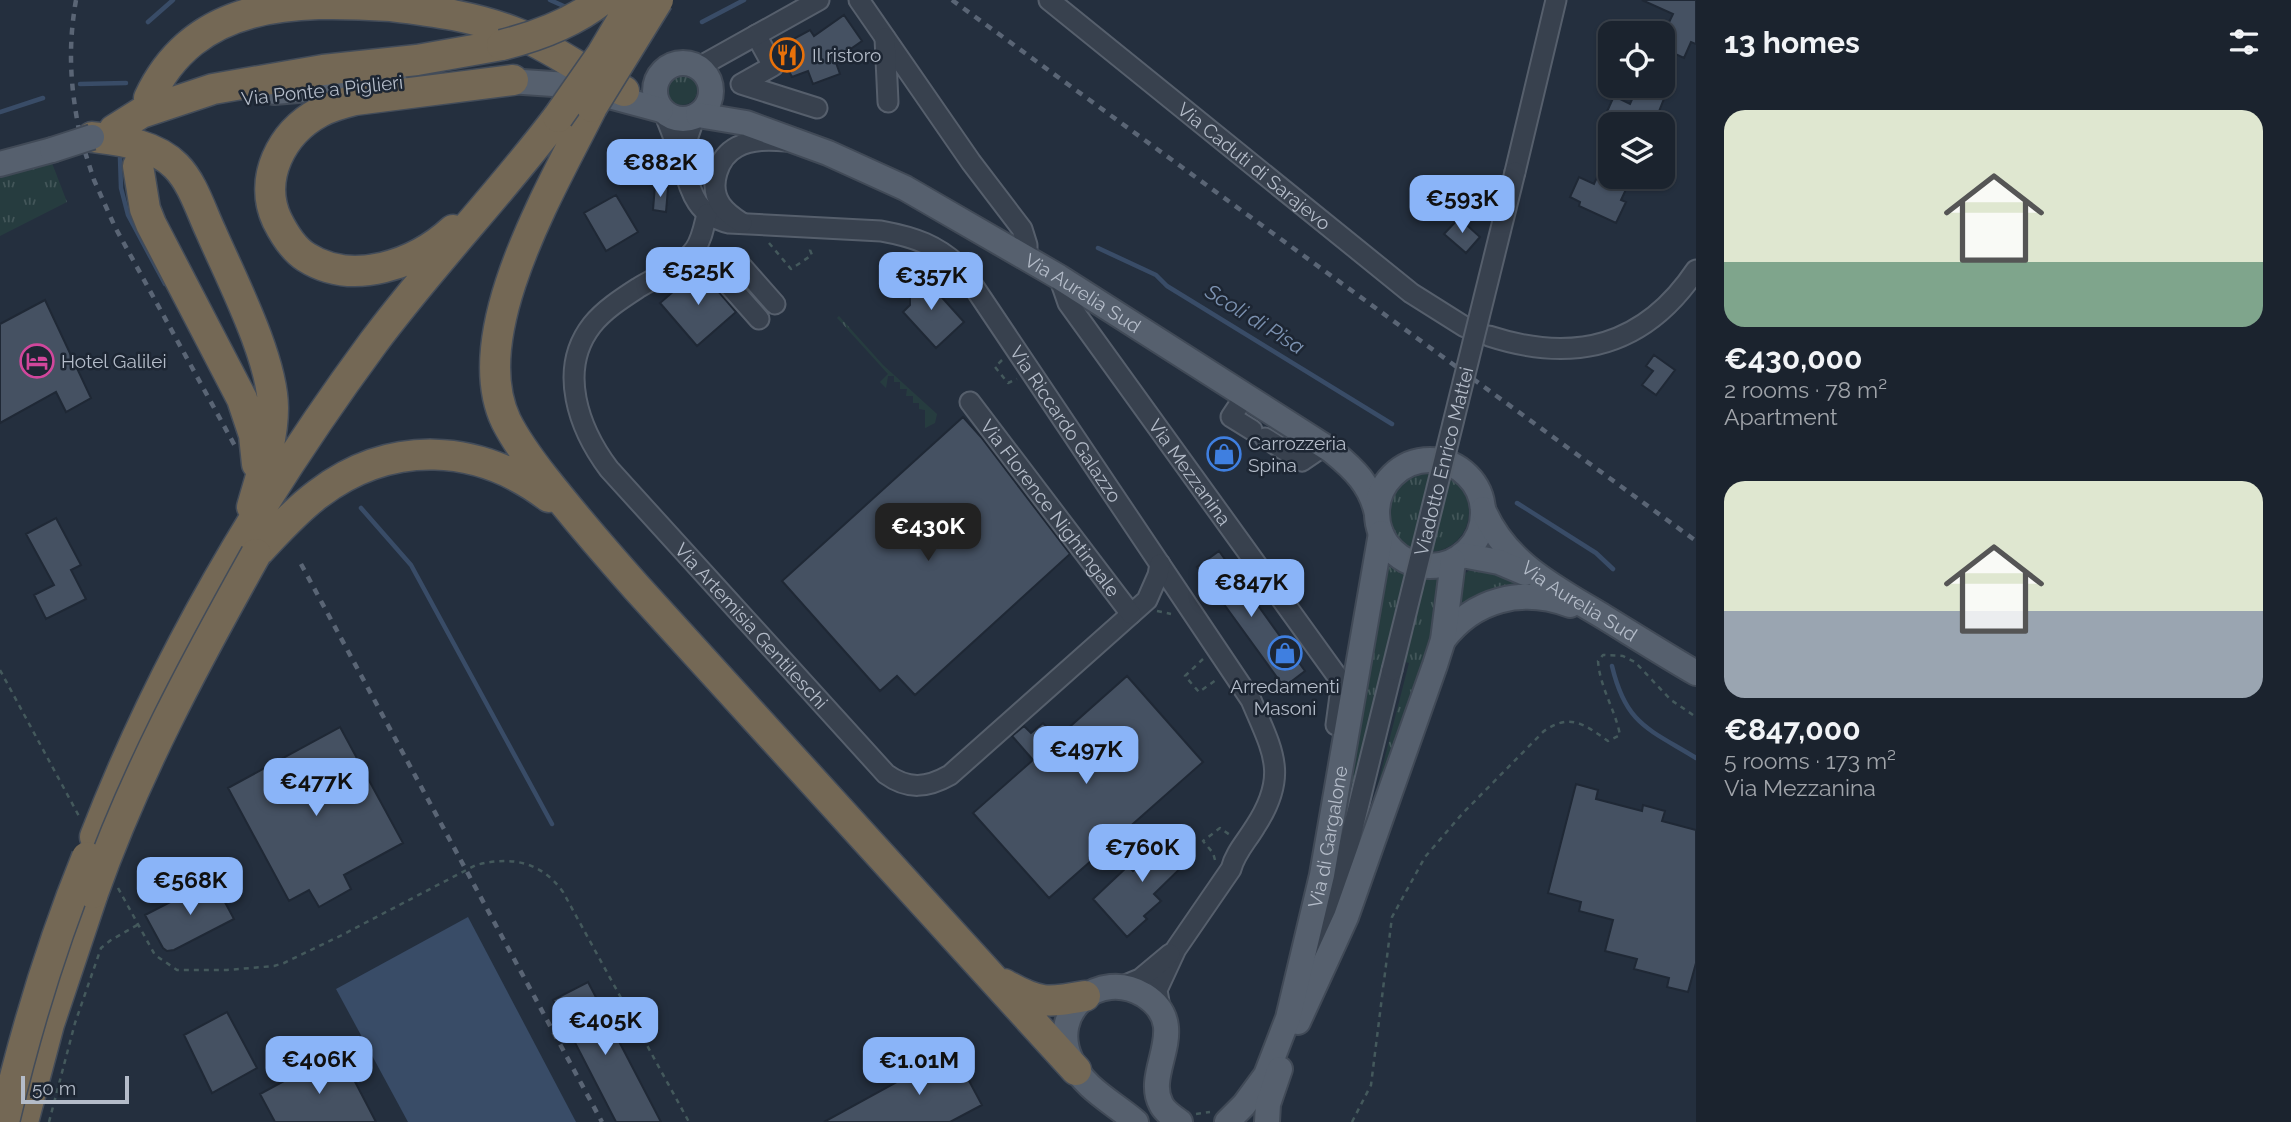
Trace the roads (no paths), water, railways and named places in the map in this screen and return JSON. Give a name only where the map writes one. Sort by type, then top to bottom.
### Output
[{"type":"highway","points":[[103,134],[141,113],[213,89],[323,70],[417,60],[502,45],[557,27],[602,0]]},
{"type":"highway","points":[[4,1122],[48,965],[108,802],[166,678],[247,549],[299,483],[378,370],[429,304],[454,249],[584,81],[634,0]]},
{"type":"highway","points":[[658,0],[608,97],[545,203],[513,282],[501,315],[495,347],[495,382],[499,402],[515,438],[573,514],[1076,1070]]},
{"type":"highway","points":[[149,98],[170,62],[190,41],[210,26],[250,8],[275,2],[316,1],[359,2],[412,8],[500,27],[539,44],[596,78],[608,97]]},
{"type":"highway","points":[[513,80],[355,100],[332,106],[308,120],[285,142],[271,177],[270,197],[274,213],[286,237],[307,258],[340,269],[375,270],[454,249],[548,166],[608,97]]},
{"type":"highway","points":[[23,1122],[58,999],[102,868],[166,721],[247,549],[272,425],[273,407],[268,371],[230,275],[191,188],[175,165],[156,152],[103,134]]},
{"type":"highway","points":[[138,166],[145,209],[151,224],[242,399],[254,435],[259,482]]},
{"type":"highway","points":[[247,549],[331,485],[375,465],[412,456],[447,455],[485,461],[525,480],[573,514]]},
{"type":"highway","points":[[989,975],[1035,1000],[1059,1001],[1085,996]]},
{"type":"main road","points":[[682,62],[699,68],[708,79],[702,108],[679,119],[663,111],[655,95],[655,82],[666,68],[682,62]]},
{"type":"main road","name":"Via Ponte a Piglieri","points":[[0,164],[225,101],[309,88],[409,80],[513,80],[568,86],[663,111]]},
{"type":"main road","name":"Via Ponte a Piglieri","points":[[608,97],[655,82]]},
{"type":"main road","name":"Via Aurelia Sud","points":[[702,108],[804,144],[905,188],[1059,277],[1328,448],[1364,481],[1379,524]]},
{"type":"main road","name":"Via Aurelia Sud","points":[[1328,448],[1381,467],[1407,465]]},
{"type":"main road","points":[[1458,558],[1478,535],[1483,509],[1477,488],[1468,476],[1443,461],[1428,460],[1407,465],[1394,473],[1384,485],[1378,499],[1379,524],[1392,551],[1410,563],[1432,566],[1458,558],[1499,562],[1540,579]]},
{"type":"main road","name":"Via Aurelia Sud","points":[[1483,509],[1491,530],[1499,540],[1540,579],[1696,673]]},
{"type":"main road","name":"Via di Gargalone","points":[[1267,1122],[1268,1104],[1293,1021],[1336,803],[1379,524]]},
{"type":"main road","name":"Via di Gargalone","points":[[1219,1117],[1244,1105],[1266,1075],[1346,917],[1443,640],[1458,558]]},
{"type":"main road","points":[[1443,640],[1465,617],[1492,601],[1512,596],[1562,602],[1625,629]]},
{"type":"main road","points":[[1136,1122],[1099,1094],[1076,1070],[1070,1058],[1064,1034],[1071,1010],[1085,996],[1098,990],[1118,988],[1135,991],[1151,1000],[1161,1014],[1166,1031],[1166,1045],[1157,1080],[1157,1093],[1161,1104],[1184,1117]]},
{"type":"street","points":[[699,68],[819,0]]},
{"type":"street","points":[[859,0],[971,162],[1022,229],[1027,245],[1027,260]]},
{"type":"street","name":"Via Caduti di Sarajevo","points":[[1049,0],[1411,293],[1465,327]]},
{"type":"street","name":"Viadotto Enrico Mattei","points":[[1293,1021],[1330,920],[1556,0]]},
{"type":"street","points":[[756,35],[773,66],[741,84],[817,107]]},
{"type":"street","points":[[885,37],[888,102]]},
{"type":"street","points":[[681,157],[702,108]]},
{"type":"street","points":[[663,111],[691,189],[708,214]]},
{"type":"street","points":[[743,223],[729,214],[717,197],[715,177],[725,157],[738,146],[757,141],[804,144]]},
{"type":"street","name":"Via Riccardo Galazzo","points":[[708,214],[722,221],[881,231],[920,240],[947,254],[973,282],[1160,564],[1181,610],[1224,657],[1251,700],[1273,756],[1276,778],[1271,798],[1234,858],[1231,869],[1176,949],[1157,990],[1161,1014]]},
{"type":"street","name":"Via Artemisia Gentileschi","points":[[708,214],[700,241],[689,256],[620,300],[590,327],[575,363],[574,392],[584,425],[603,460],[879,767],[902,784],[921,787],[950,775],[1131,614],[1152,606]]},
{"type":"street","points":[[759,319],[720,275],[737,261],[775,304]]},
{"type":"street","points":[[1489,336],[1545,348],[1585,346],[1616,339],[1653,319],[1676,298],[1696,270]]},
{"type":"street","name":"Via Mezzanina","points":[[1059,277],[1068,303],[1338,679],[1341,688],[1331,770],[1336,803]]},
{"type":"street","points":[[1245,396],[1231,417],[1302,461],[1328,448]]},
{"type":"street","name":"Via Florence Nightingale","points":[[970,402],[1131,614]]},
{"type":"street","points":[[1152,606],[1160,564]]},
{"type":"street","points":[[1152,606],[1168,600],[1181,610]]},
{"type":"street","points":[[1329,665],[1357,662]]},
{"type":"street","name":"Via Riccardo Galazzo","points":[[1118,988],[1140,979],[1176,949]]},
{"type":"water","points":[[468,917],[576,1122],[408,1122],[336,989]]},
{"type":"waterway","name":"Scoli di Pisa","points":[[148,22],[173,0]]},
{"type":"waterway","name":"Scoli di Pisa","points":[[550,0],[568,8]]},
{"type":"waterway","name":"Scoli di Pisa","points":[[702,22],[744,0]]},
{"type":"waterway","name":"Scoli di Pisa","points":[[80,84],[126,83]]},
{"type":"waterway","name":"Scoli di Pisa","points":[[0,112],[43,98]]},
{"type":"waterway","points":[[120,158],[121,188],[128,215],[165,284]]},
{"type":"waterway","name":"Scoli di Pisa","points":[[1098,248],[1156,275],[1167,286],[1392,424]]},
{"type":"waterway","name":"Scoli di Pisa","points":[[1517,503],[1596,553],[1613,569]]},
{"type":"waterway","points":[[361,508],[411,565],[552,824]]},
{"type":"waterway","points":[[1612,666],[1624,701],[1632,713],[1652,732],[1696,758]]},
{"type":"railway","points":[[76,0],[71,65],[79,130]]},
{"type":"railway","points":[[952,0],[1696,541]]},
{"type":"railway","points":[[85,152],[115,227],[235,446]]},
{"type":"railway","points":[[301,564],[602,1122]]},
{"type":"place","name":"Il ristoro","points":[[787,55]]},
{"type":"place","name":"Hotel Galilei","points":[[37,361]]},
{"type":"place","name":"Carrozzeria Spina","points":[[1224,454]]},
{"type":"place","name":"Arredamenti Masoni","points":[[1285,653]]}]
